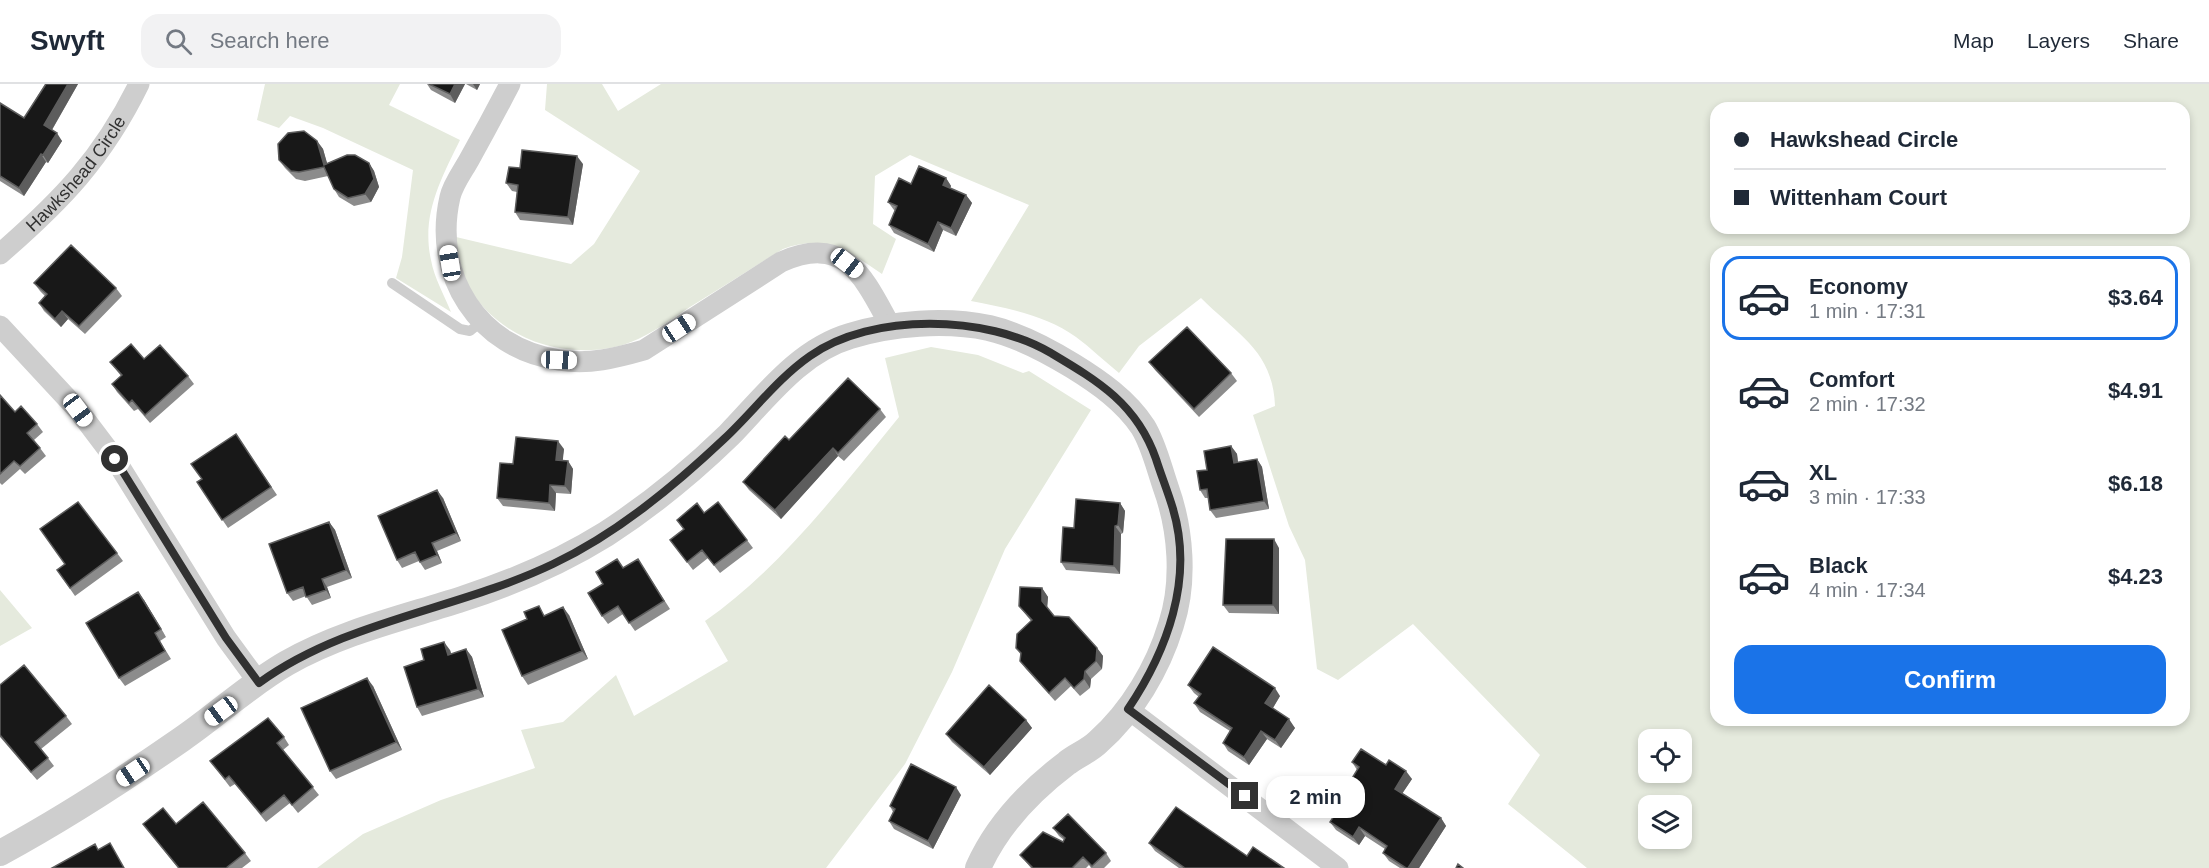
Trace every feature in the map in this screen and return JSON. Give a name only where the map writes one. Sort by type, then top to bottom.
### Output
[{"type":"street","name":"Hawkshead Circle","points":[[0,254],[72,188],[103,147],[139,84]]},
{"type":"street","points":[[510,84],[451,194],[447,219],[447,241],[454,285],[481,322],[500,338],[529,352],[559,360],[595,362],[644,351],[781,262],[802,253],[824,253],[847,263],[863,275],[891,327]]},
{"type":"street","points":[[0,852],[52,825],[107,789],[287,663],[360,630],[467,598],[553,564],[607,533],[651,502],[725,438],[780,381],[812,355],[847,336],[891,327],[957,325],[988,328],[1044,348],[1091,377],[1122,401],[1143,428],[1174,512],[1178,550],[1178,596],[1171,627],[1148,680],[1128,709],[1097,744],[1068,762],[1022,802],[988,845],[978,868]]},
{"type":"street","points":[[0,326],[78,410],[115,459],[226,638],[259,683]]},
{"type":"street","points":[[1128,709],[1338,868]]},
{"type":"lane","points":[[392,283],[460,329],[470,331],[481,322]]},
{"type":"shaded area","points":[[265,84],[400,84],[389,105],[460,140],[440,183],[429,228],[432,266],[451,312],[396,278],[402,257],[413,170],[323,128],[290,116],[279,128],[257,120]]},
{"type":"shaded area","points":[[547,84],[602,84],[618,111],[661,84],[2209,84],[2209,868],[1587,868],[1508,804],[1540,755],[1413,624],[1338,680],[1317,669],[1305,560],[1289,526],[1253,415],[1275,406],[1268,371],[1251,345],[1201,298],[1139,346],[1119,373],[1076,337],[1052,323],[1026,313],[971,301],[1029,205],[910,155],[875,176],[873,224],[896,239],[882,274],[859,258],[836,247],[812,243],[783,249],[654,331],[616,347],[568,349],[536,342],[508,328],[485,309],[470,289],[461,265],[456,237],[571,264],[594,244],[640,171],[545,110]]},
{"type":"shaded area","points":[[931,347],[978,355],[1023,373],[1029,371],[1091,410],[1005,549],[952,672],[905,764],[826,868],[317,868],[363,834],[441,800],[535,768],[521,730],[563,722],[616,675],[634,716],[728,661],[705,621],[759,577],[784,552],[832,499],[899,417],[885,358]]},
{"type":"shaded area","points":[[0,590],[32,628],[0,646]]},
{"type":"building","points":[[46,84],[68,84],[44,125],[57,133],[19,188],[0,176],[0,103],[24,118]]},
{"type":"building","points":[[429,84],[455,84],[450,94]]},
{"type":"building","points":[[304,131],[317,141],[324,165],[347,155],[355,155],[369,163],[374,179],[365,194],[348,198],[334,189],[324,167],[299,172],[291,171],[279,160],[278,144],[288,133]]},
{"type":"building","points":[[522,150],[577,156],[568,217],[515,212],[518,185],[506,183],[509,167],[520,168]]},
{"type":"building","points":[[919,166],[946,178],[943,185],[966,195],[951,228],[938,222],[928,244],[889,225],[897,206],[888,202],[899,178],[911,184]]},
{"type":"building","points":[[71,245],[116,288],[79,326],[62,311],[55,319],[39,303],[47,294],[34,283]]},
{"type":"building","points":[[1187,327],[1231,373],[1194,409],[1149,362]]},
{"type":"building","points":[[131,344],[144,359],[160,345],[188,376],[145,415],[132,400],[129,403],[112,384],[122,375],[110,362]]},
{"type":"building","points":[[848,378],[880,409],[838,453],[833,448],[775,510],[743,482],[785,436],[789,440]]},
{"type":"building","points":[[0,395],[15,412],[21,406],[37,424],[27,433],[40,448],[20,466],[14,461],[0,474]]},
{"type":"building","points":[[236,434],[271,487],[222,520],[197,482],[202,479],[191,464]]},
{"type":"building","points":[[516,437],[558,441],[556,460],[568,461],[565,486],[550,485],[549,503],[497,498],[500,463],[513,464]]},
{"type":"building","points":[[1231,446],[1234,463],[1257,459],[1264,501],[1210,510],[1207,489],[1200,490],[1197,471],[1207,470],[1204,451]]},
{"type":"building","points":[[437,490],[456,533],[432,543],[437,555],[420,562],[415,552],[397,560],[378,516]]},
{"type":"building","points":[[1076,499],[1120,503],[1118,525],[1115,526],[1114,566],[1061,562],[1063,527],[1074,528]]},
{"type":"building","points":[[78,502],[117,553],[70,588],[57,570],[65,564],[40,529]]},
{"type":"building","points":[[718,502],[747,540],[714,565],[702,550],[687,562],[670,540],[684,529],[677,520],[697,503],[704,513]]},
{"type":"building","points":[[329,522],[346,570],[322,579],[326,590],[306,597],[303,587],[287,593],[269,544]]},
{"type":"building","points":[[1226,539],[1274,539],[1273,605],[1223,605]]},
{"type":"building","points":[[617,559],[623,568],[638,559],[664,601],[629,623],[618,606],[602,616],[588,593],[603,584],[596,572]]},
{"type":"building","points":[[1020,587],[1042,588],[1042,601],[1054,616],[1069,617],[1097,648],[1096,661],[1085,671],[1084,679],[1074,688],[1065,678],[1049,693],[1020,661],[1021,653],[1016,648],[1017,634],[1032,620],[1019,606]]},
{"type":"building","points":[[138,592],[161,629],[155,633],[165,651],[119,678],[86,623]]},
{"type":"building","points":[[539,606],[544,616],[563,607],[582,651],[522,676],[502,630],[527,619],[524,612]]},
{"type":"building","points":[[444,642],[448,655],[466,649],[478,689],[417,707],[404,667],[424,660],[421,649]]},
{"type":"building","points":[[1213,647],[1275,688],[1265,703],[1289,719],[1275,740],[1261,731],[1244,757],[1223,743],[1232,728],[1194,703],[1201,694],[1188,685]]},
{"type":"building","points":[[24,665],[66,716],[35,742],[48,758],[31,772],[0,735],[0,685]]},
{"type":"building","points":[[367,678],[396,742],[330,771],[301,708]]},
{"type":"building","points":[[989,685],[1026,720],[984,767],[946,734]]},
{"type":"building","points":[[268,718],[284,737],[277,743],[313,787],[292,805],[284,795],[261,814],[229,776],[225,779],[210,761]]},
{"type":"building","points":[[1361,749],[1386,765],[1389,760],[1406,771],[1395,789],[1441,818],[1408,868],[1383,853],[1387,846],[1359,827],[1353,837],[1330,822],[1350,791],[1346,788],[1359,767],[1352,762]]},
{"type":"building","points":[[911,764],[956,787],[928,841],[889,821],[895,809],[890,806]]},
{"type":"building","points":[[203,802],[245,853],[226,868],[179,868],[143,824],[163,808],[176,824]]},
{"type":"building","points":[[1176,807],[1247,856],[1253,847],[1284,868],[1185,868],[1149,843]]},
{"type":"building","points":[[1068,814],[1106,853],[1092,866],[1083,857],[1072,868],[1033,868],[1020,855],[1043,832],[1063,842],[1065,838],[1053,828]]},
{"type":"building","points":[[110,843],[124,868],[52,868],[95,844],[98,850]]},
{"type":"route","points":[[115,459],[226,638],[259,683],[287,663],[360,630],[467,598],[553,564],[607,533],[651,502],[725,438],[780,381],[812,355],[847,336],[891,327],[931,324],[988,328],[1044,348],[1091,377],[1122,401],[1143,428],[1174,512],[1178,550],[1178,596],[1171,627],[1148,680],[1128,709],[1245,796]]}]
